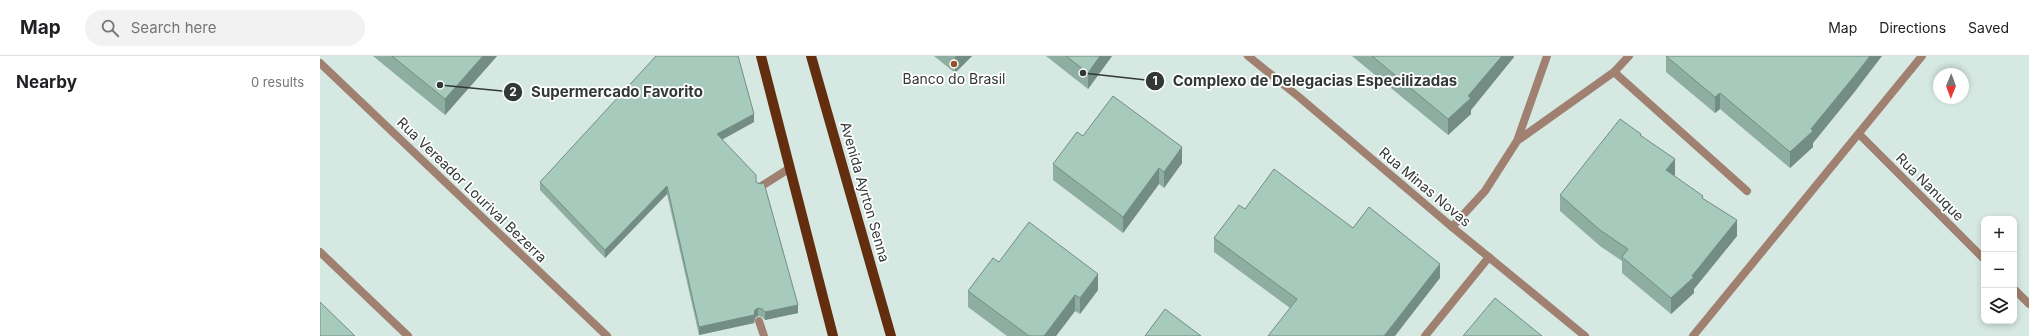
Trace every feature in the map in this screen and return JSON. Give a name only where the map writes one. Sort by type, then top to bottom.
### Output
[{"type":"main road","points":[[761,56],[833,336]]},
{"type":"main road","name":"Avenida Ayrton Senna","points":[[811,56],[891,336]]},
{"type":"street","name":"Rua Minas Novas","points":[[1248,56],[1585,336]]},
{"type":"street","points":[[1452,227],[1485,191],[1517,141],[1547,56]]},
{"type":"street","points":[[1517,141],[1614,72],[1629,56]]},
{"type":"street","points":[[1693,336],[1922,56]]},
{"type":"street","name":"Rua Vereador Lourival Bezerra","points":[[320,63],[606,336]]},
{"type":"street","points":[[1614,72],[1747,191]]},
{"type":"street","name":"Rua Nanuque","points":[[1859,134],[1981,256]]},
{"type":"street","points":[[760,187],[790,168]]},
{"type":"street","points":[[320,252],[408,336]]},
{"type":"street","points":[[1425,336],[1489,257]]},
{"type":"street","points":[[2017,292],[2029,304]]},
{"type":"street","points":[[759,321],[764,336]]},
{"type":"building","points":[[392,56],[483,56],[445,99]]},
{"type":"building","points":[[656,56],[738,56],[754,114],[717,134],[756,175],[756,182],[760,184],[764,183],[798,305],[765,312],[758,308],[755,310],[754,315],[699,327],[667,186],[605,250],[540,182]]},
{"type":"building","points":[[1066,56],[1100,56],[1088,73]]},
{"type":"building","points":[[1372,56],[1502,56],[1468,96],[1471,98],[1448,119]]},
{"type":"building","points":[[1666,56],[1870,56],[1811,129],[1813,131],[1790,152],[1720,93],[1715,97]]},
{"type":"building","points":[[1113,96],[1182,147],[1164,172],[1159,168],[1123,217],[1053,164],[1077,132],[1083,136]]},
{"type":"building","points":[[1620,119],[1675,159],[1666,170],[1703,196],[1702,198],[1737,220],[1692,276],[1694,277],[1671,298],[1622,257],[1628,249],[1600,230],[1560,195]]},
{"type":"building","points":[[1274,169],[1353,228],[1369,207],[1440,264],[1384,336],[1268,336],[1297,299],[1214,238],[1239,205],[1245,209]]},
{"type":"building","points":[[1029,222],[1098,274],[1080,298],[1075,295],[1044,336],[1029,336],[968,291],[993,258],[999,262]]},
{"type":"building","points":[[1495,298],[1542,336],[1463,336]]},
{"type":"building","points":[[320,302],[355,336],[320,336]]},
{"type":"building","points":[[1165,309],[1201,336],[1145,336]]},
{"type":"place","name":"Banco do Brasil","points":[[954,64]]},
{"type":"place","name":"Complexo de Delegacias Especilizadas","points":[[1083,73]]},
{"type":"place","name":"Supermercado Favorito","points":[[440,85]]}]
